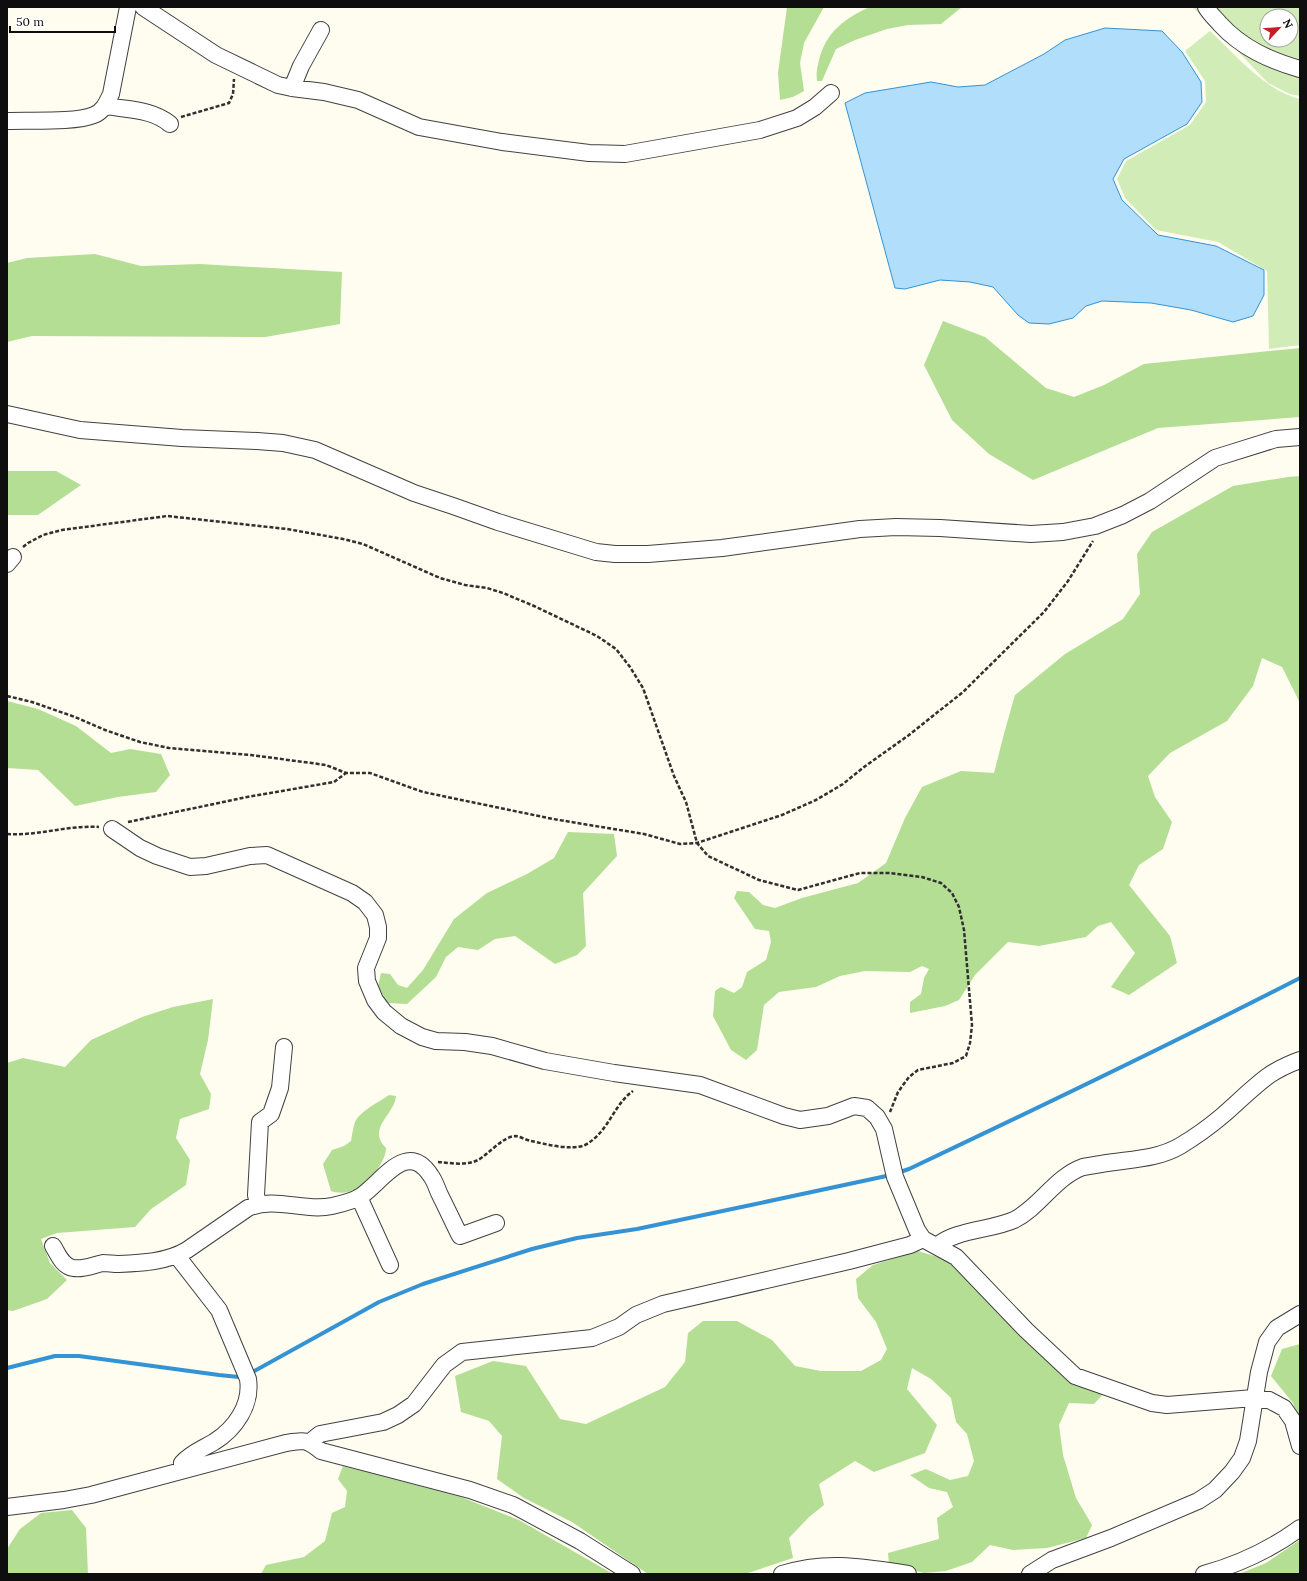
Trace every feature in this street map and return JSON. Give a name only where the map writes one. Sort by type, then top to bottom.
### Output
[{"type":"street","points":[[7,121],[79,119],[95,114],[106,106],[112,94],[128,7]]},
{"type":"street","points":[[143,7],[229,62],[278,85],[324,92],[358,100],[420,127],[502,142],[582,152],[625,154],[760,130],[797,118],[815,107],[831,94]]},
{"type":"street","points":[[1206,7],[1229,33],[1252,50],[1273,60],[1300,69]]},
{"type":"street","points":[[292,88],[301,66],[321,30]]},
{"type":"street","points":[[106,106],[152,113],[170,124]]},
{"type":"street","points":[[7,414],[80,430],[182,438],[257,441],[315,450],[414,493],[498,522],[596,552],[615,554],[648,554],[722,548],[860,529],[889,527],[940,528],[1031,534],[1063,532],[1095,526],[1123,515],[1150,501],[1215,458],[1276,439],[1300,437]]},
{"type":"street","points":[[112,829],[140,848],[157,856],[190,867],[206,866],[250,856],[267,855],[352,893],[365,902],[375,915],[378,927],[378,938],[366,968],[367,981],[375,1000],[384,1012],[401,1026],[422,1037],[436,1041],[465,1042],[492,1046],[545,1061],[614,1073],[700,1084],[784,1116],[800,1120],[828,1116],[854,1106],[867,1108],[877,1116],[884,1129],[894,1172],[917,1230],[930,1242],[956,1257],[1026,1330],[1075,1376],[1152,1403],[1168,1405],[1254,1398],[1269,1400],[1284,1408],[1293,1422],[1300,1446]]},
{"type":"street","points":[[258,1204],[256,1195],[260,1122],[272,1114],[280,1088],[284,1047]]},
{"type":"street","points":[[310,1442],[320,1434],[383,1422],[398,1415],[414,1404],[444,1365],[462,1352],[592,1338],[619,1327],[636,1315],[663,1304],[849,1261],[910,1245],[942,1241],[956,1236],[992,1228],[1013,1220],[1024,1214],[1066,1176],[1083,1167],[1146,1158],[1167,1153],[1179,1147],[1221,1117],[1268,1076],[1286,1065],[1300,1060]]},
{"type":"street","points":[[53,1246],[63,1262],[72,1268],[83,1268],[104,1263],[133,1263],[162,1260],[177,1256],[248,1208],[258,1204],[268,1203],[315,1208],[333,1206],[359,1197],[393,1168],[403,1162],[415,1161],[422,1164],[432,1176],[460,1236],[496,1223]]},
{"type":"street","points":[[359,1197],[390,1265]]},
{"type":"street","points":[[177,1256],[220,1310],[249,1386],[247,1401],[240,1416],[231,1428],[214,1442],[188,1457],[182,1463],[184,1470]]},
{"type":"street","points":[[1030,1574],[1052,1560],[1111,1538],[1198,1501],[1215,1490],[1232,1472],[1242,1458],[1248,1441],[1254,1398],[1267,1342],[1277,1328],[1300,1314]]},
{"type":"street","points":[[7,1507],[91,1495],[286,1443],[296,1441],[310,1442],[321,1451],[470,1490],[512,1505],[580,1541],[632,1574]]},
{"type":"street","points":[[1204,1574],[1228,1568],[1256,1556],[1300,1528]]},
{"type":"street","points":[[782,1574],[818,1566],[856,1566],[908,1574]]},
{"type":"path","points":[[170,124],[174,120],[229,103],[233,94],[234,76],[229,62]]},
{"type":"path","points":[[10,561],[28,543],[43,535],[62,530],[167,516],[287,529],[363,544],[440,578],[465,585],[503,592],[597,636],[616,649],[630,667],[643,688],[659,735],[686,802],[697,843],[708,856],[759,880],[798,890],[860,873],[890,873],[922,877],[941,884],[952,893],[959,907],[964,930],[972,1025],[970,1043],[966,1056],[953,1063],[918,1070],[909,1077],[898,1092],[884,1129]]},
{"type":"path","points":[[7,696],[32,702],[140,742],[169,748],[251,755],[326,765],[346,772],[370,773],[423,792],[553,819],[644,834],[680,844],[697,843],[782,815],[816,800],[843,784],[864,766],[909,735],[963,692],[1044,612],[1068,581],[1094,540],[1095,526]]},
{"type":"path","points":[[7,834],[19,835],[98,826],[112,829],[122,824],[152,817],[247,797],[334,782],[346,772]]},
{"type":"path","points":[[422,1164],[436,1162],[465,1163],[477,1160],[504,1141],[516,1136],[530,1141],[575,1148],[585,1144],[597,1136],[606,1127],[626,1096],[635,1090]]},
{"type":"green space","points":[[787,7],[824,7],[804,43],[800,63],[804,91],[793,97],[780,100],[778,73]]},
{"type":"green space","points":[[870,7],[962,7],[941,24],[908,25],[887,29],[855,40],[836,49],[822,81],[817,81],[819,60],[826,41],[845,21]]},
{"type":"green space","points":[[1192,7],[1300,7],[1300,96],[1290,94],[1268,83],[1214,26]]},
{"type":"green space","points":[[1210,31],[1251,71],[1274,88],[1300,99],[1300,345],[1269,349],[1267,271],[1218,242],[1156,230],[1125,198],[1117,179],[1126,161],[1190,125],[1206,102],[1205,81],[1185,51]]},
{"type":"green space","points":[[95,254],[141,266],[200,264],[342,272],[340,324],[265,337],[32,336],[7,342],[7,263],[27,258]]},
{"type":"green space","points":[[943,321],[985,337],[1046,388],[1074,397],[1104,385],[1144,364],[1300,348],[1300,417],[1158,428],[1033,480],[989,454],[952,420],[924,365]]},
{"type":"green space","points":[[7,471],[56,471],[81,485],[38,515],[7,515]]},
{"type":"green space","points":[[1300,476],[1300,703],[1282,667],[1262,658],[1253,686],[1227,721],[1170,753],[1148,776],[1155,797],[1172,822],[1163,849],[1139,865],[1129,885],[1170,936],[1177,963],[1129,995],[1111,987],[1135,953],[1111,922],[1098,926],[1086,937],[1039,946],[1008,942],[975,975],[959,1000],[945,1006],[910,1013],[910,1002],[921,994],[924,978],[929,969],[922,966],[910,972],[865,971],[840,976],[816,987],[779,992],[764,1005],[757,1050],[746,1060],[731,1050],[713,1016],[715,991],[721,987],[734,993],[742,987],[747,972],[766,960],[771,942],[769,931],[755,929],[734,898],[737,891],[749,892],[763,905],[775,908],[802,898],[858,883],[886,863],[905,818],[922,787],[961,771],[994,773],[1015,695],[1065,654],[1123,619],[1140,594],[1137,554],[1152,532],[1233,486]]},
{"type":"green space","points":[[7,701],[38,709],[76,726],[111,753],[130,749],[161,754],[170,775],[156,792],[118,797],[75,806],[38,770],[7,768]]},
{"type":"green space","points":[[568,832],[614,834],[617,856],[583,893],[586,946],[577,955],[555,964],[515,936],[495,939],[478,950],[458,947],[446,957],[436,977],[407,1004],[387,1003],[378,986],[381,973],[390,974],[398,985],[407,988],[423,970],[454,919],[487,893],[527,874],[554,858]]},
{"type":"green space","points":[[213,999],[208,1040],[200,1074],[211,1094],[209,1109],[180,1119],[176,1138],[190,1160],[186,1185],[151,1209],[135,1227],[57,1233],[41,1239],[50,1263],[67,1280],[47,1299],[13,1311],[7,1310],[7,1063],[23,1058],[65,1067],[91,1040],[142,1017],[173,1007]]},
{"type":"green space","points":[[389,1095],[396,1096],[391,1109],[380,1128],[379,1134],[381,1141],[386,1148],[380,1165],[363,1185],[355,1190],[344,1192],[331,1191],[323,1164],[332,1150],[344,1146],[351,1141],[357,1118],[370,1107]]},
{"type":"green space","points":[[918,1251],[948,1260],[1003,1319],[1042,1356],[1104,1393],[1094,1404],[1069,1403],[1059,1425],[1063,1455],[1076,1498],[1092,1525],[1086,1538],[1047,1548],[1013,1550],[990,1545],[972,1562],[946,1571],[924,1573],[889,1564],[888,1553],[939,1539],[937,1518],[953,1507],[947,1492],[929,1488],[910,1475],[926,1469],[950,1480],[968,1476],[974,1461],[967,1434],[956,1422],[951,1398],[931,1379],[912,1368],[907,1389],[937,1425],[925,1453],[874,1472],[855,1461],[819,1484],[824,1505],[809,1517],[789,1538],[793,1558],[745,1574],[648,1574],[572,1522],[524,1498],[497,1479],[502,1436],[489,1421],[461,1412],[455,1376],[493,1361],[526,1366],[560,1419],[586,1424],[665,1387],[685,1362],[688,1333],[703,1321],[737,1321],[772,1340],[795,1366],[821,1371],[861,1371],[881,1360],[887,1349],[876,1322],[858,1298],[856,1279],[873,1265]]},
{"type":"green space","points":[[1300,1344],[1300,1426],[1293,1403],[1271,1376],[1282,1349]]},
{"type":"green space","points":[[343,1466],[461,1497],[519,1520],[613,1574],[261,1574],[266,1565],[304,1557],[325,1541],[332,1513],[345,1507],[347,1491],[338,1479]]},
{"type":"green space","points":[[72,1510],[86,1528],[88,1574],[7,1574],[7,1549],[20,1529],[41,1513]]},
{"type":"green space","points":[[1300,1540],[1300,1574],[1239,1574],[1266,1563]]},
{"type":"water","points":[[1105,28],[1162,31],[1182,52],[1201,82],[1202,102],[1187,124],[1124,159],[1113,179],[1122,200],[1158,235],[1216,246],[1264,270],[1264,295],[1253,316],[1233,322],[1191,310],[1151,303],[1102,301],[1086,306],[1073,318],[1049,324],[1029,323],[1018,315],[993,287],[970,282],[940,280],[905,289],[895,288],[845,103],[865,93],[931,82],[958,87],[985,85],[1044,54],[1065,40]]},
{"type":"waterway","points":[[897,1173],[909,1169],[1056,1099],[1300,978]]},
{"type":"waterway","points":[[249,1374],[379,1302],[423,1284],[532,1249],[577,1238],[637,1229],[891,1175]]},
{"type":"waterway","points":[[7,1368],[55,1356],[79,1356],[219,1375],[242,1376]]}]
